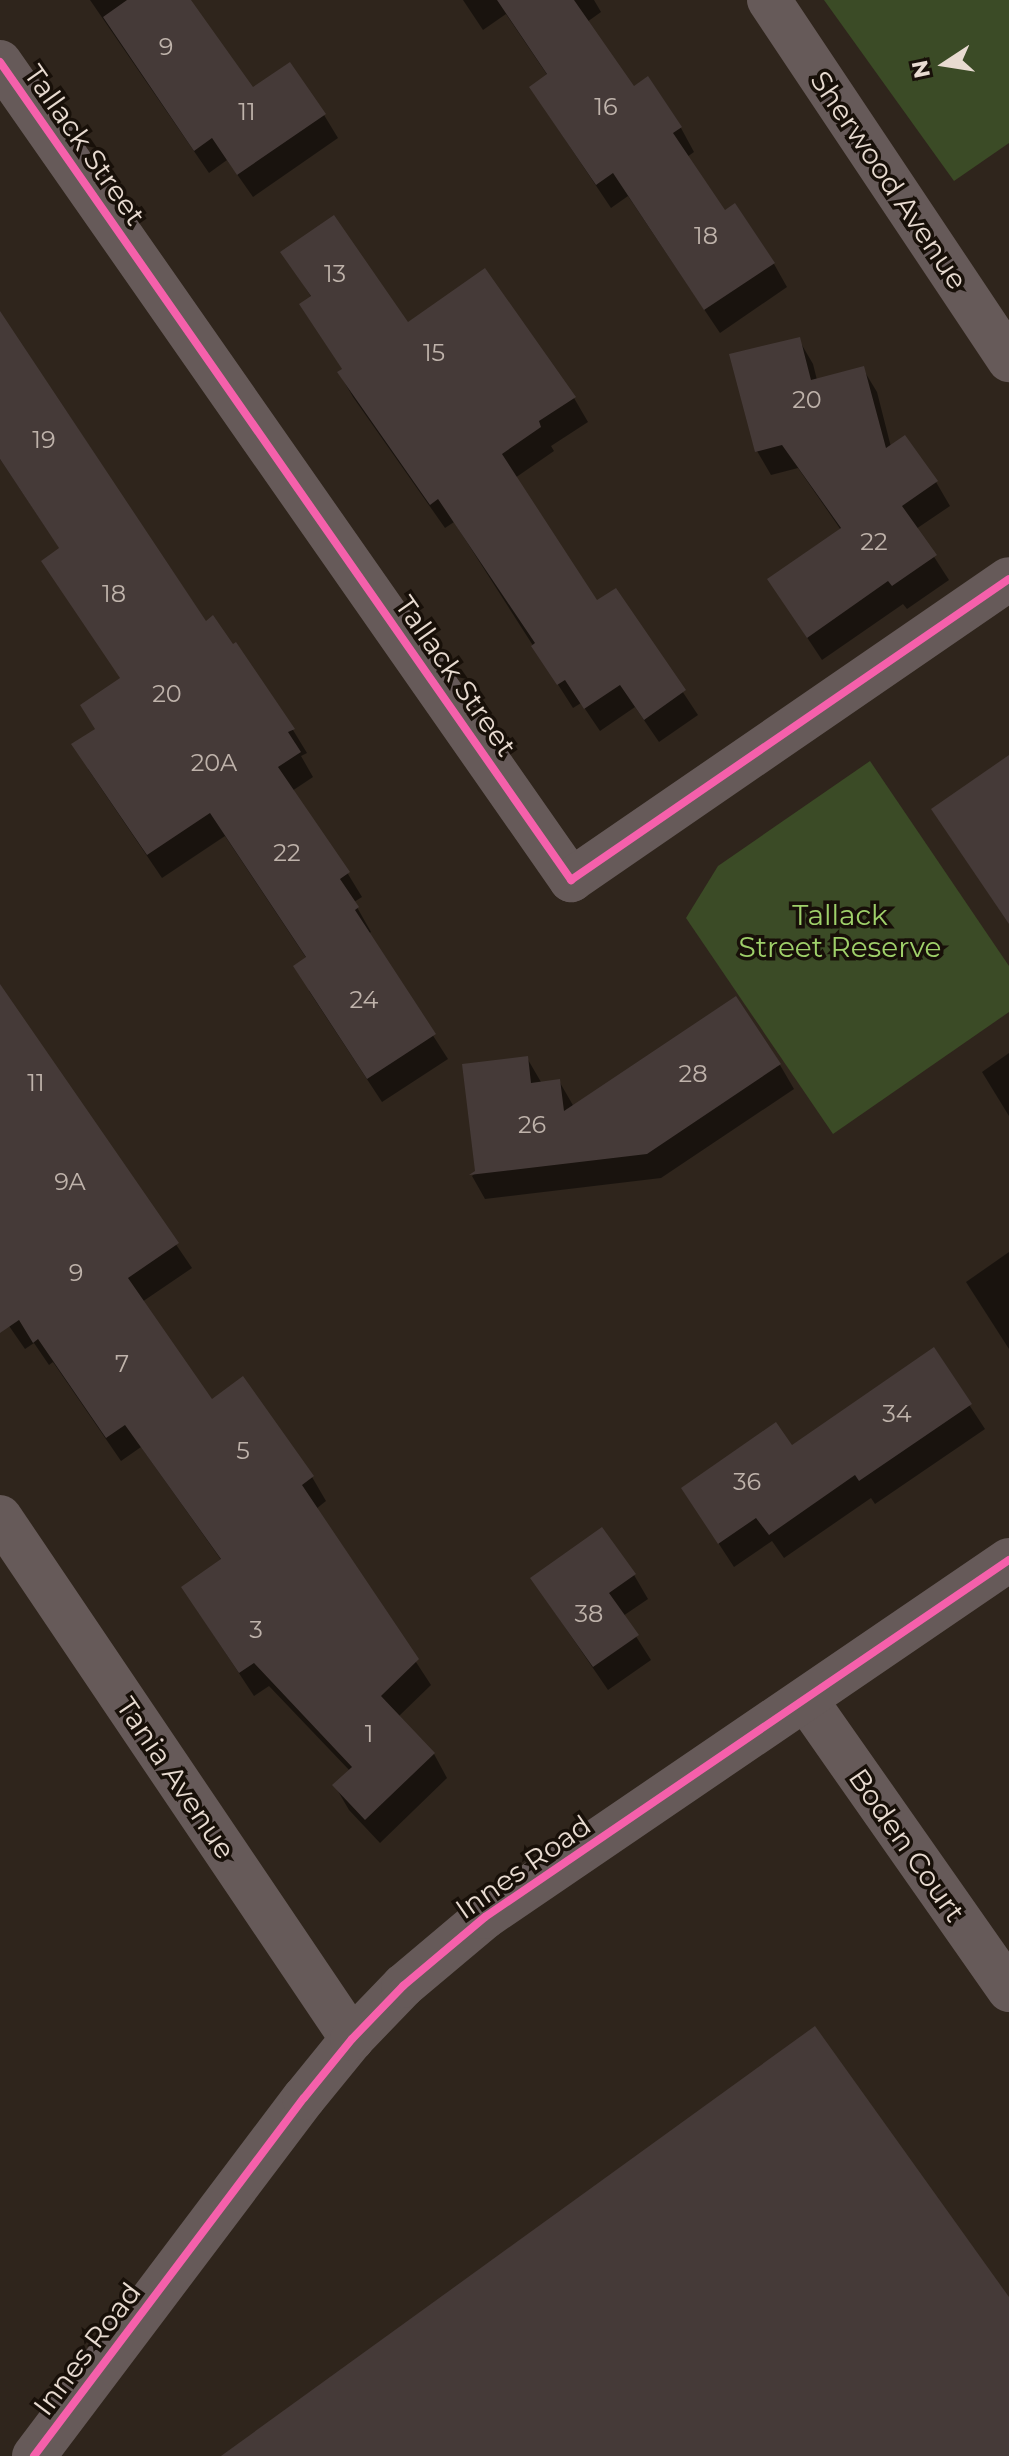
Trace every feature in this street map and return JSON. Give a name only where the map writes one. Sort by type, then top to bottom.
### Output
[{"type":"street","name":"Sherwood Avenue","points":[[769,0],[1009,360]]},
{"type":"street","name":"Tallack Street","points":[[0,62],[571,880],[1009,579]]},
{"type":"street","name":"Tania Avenue","points":[[0,1517],[352,2039]]},
{"type":"street","name":"Innes Road","points":[[34,2456],[352,2039],[403,1986],[485,1917],[1009,1560]]},
{"type":"street","name":"Boden Court","points":[[806,1700],[1009,1990]]},
{"type":"green space","points":[[824,0],[1009,0],[1009,143],[954,181]]},
{"type":"green space","name":"Tallack Street Reserve","points":[[870,761],[1009,966],[1009,1012],[833,1134],[686,918],[718,866]]},
{"type":"building","points":[[127,0],[191,0],[253,87],[290,62],[326,114],[237,175],[212,138],[194,151],[103,17]]},
{"type":"building","points":[[497,0],[574,0],[634,86],[648,76],[682,127],[673,133],[725,210],[735,203],[775,263],[704,310],[613,173],[596,185],[529,87],[547,74]]},
{"type":"building","points":[[334,215],[408,322],[485,268],[576,397],[539,421],[541,427],[502,454],[597,600],[616,588],[686,690],[644,720],[620,685],[584,709],[565,680],[557,685],[531,646],[535,643],[438,499],[430,505],[337,372],[342,369],[299,304],[311,296],[280,252]]},
{"type":"building","points":[[0,311],[206,621],[213,615],[233,644],[236,642],[295,729],[288,732],[301,752],[278,767],[350,872],[340,879],[359,907],[355,910],[436,1034],[367,1079],[293,966],[306,957],[210,813],[147,855],[71,744],[95,729],[80,705],[120,678],[41,561],[59,548],[0,459]]},
{"type":"building","points":[[800,337],[811,380],[864,366],[886,448],[905,435],[938,481],[902,506],[937,555],[892,586],[888,581],[807,638],[767,579],[841,528],[782,445],[755,452],[729,354]]},
{"type":"building","points":[[1009,755],[1009,924],[931,809]]},
{"type":"building","points":[[0,984],[179,1243],[128,1278],[212,1399],[243,1376],[314,1476],[302,1485],[419,1659],[381,1696],[435,1753],[365,1820],[332,1785],[352,1767],[254,1663],[239,1673],[181,1587],[221,1559],[125,1425],[106,1438],[38,1339],[33,1343],[19,1320],[0,1333]]},
{"type":"building","points":[[736,996],[781,1064],[647,1154],[469,1175],[475,1171],[462,1064],[528,1056],[531,1083],[560,1079],[564,1111]]},
{"type":"building","points":[[934,1347],[972,1404],[859,1481],[855,1475],[769,1535],[756,1518],[718,1544],[681,1488],[776,1422],[792,1445]]},
{"type":"building","points":[[602,1527],[636,1574],[609,1593],[639,1635],[593,1667],[530,1578]]},
{"type":"building","points":[[815,2026],[1009,2297],[1009,2456],[221,2456]]},
{"type":"cycle path","points":[[0,62],[571,880],[1009,579]]},
{"type":"cycle path","points":[[34,2456],[304,2098],[352,2039],[403,1986],[485,1917],[1009,1560]]}]
